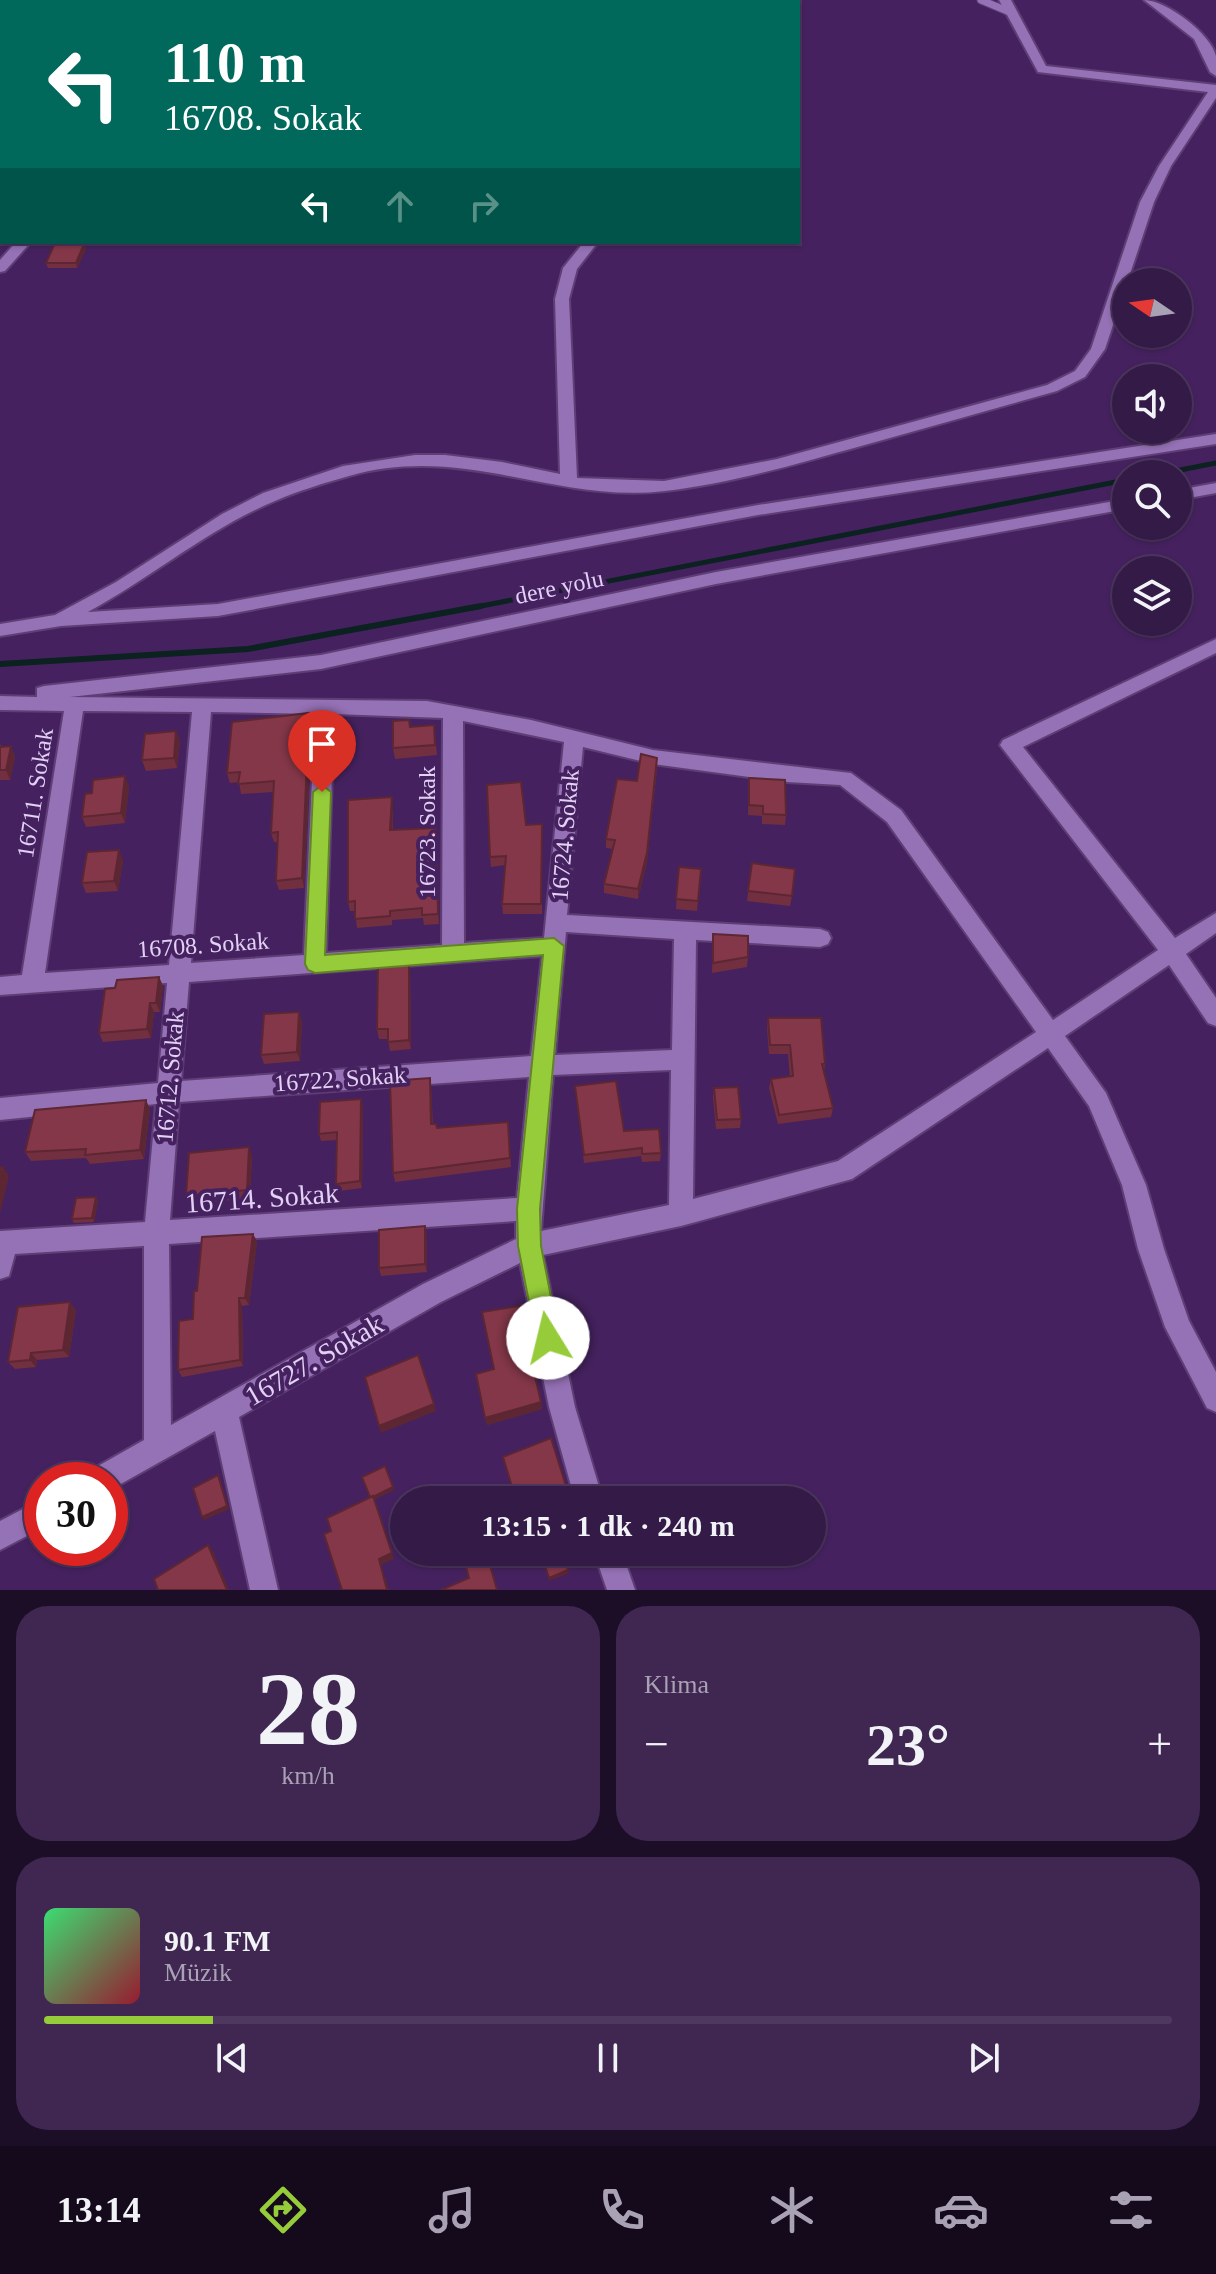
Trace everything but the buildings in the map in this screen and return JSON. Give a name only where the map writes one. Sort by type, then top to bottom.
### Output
[{"type":"street","points":[[1150,0],[1196,29],[1210,51],[1216,72]]},
{"type":"street","points":[[59,620],[122,586],[228,518],[269,497],[349,470],[415,460],[445,460],[502,467],[569,483],[664,486],[778,464],[1039,392],[1080,374],[1098,349],[1155,184],[1216,89],[1042,69],[1008,6]]},
{"type":"street","points":[[0,268],[22,244]]},
{"type":"street","points":[[569,483],[564,284],[570,268],[589,244]]},
{"type":"street","points":[[0,630],[59,620],[218,610],[758,510],[1216,439]]},
{"type":"street","points":[[1192,492],[1216,488]]},
{"type":"street","name":"dere yolu","points":[[0,700],[321,662],[716,578],[1112,507]]},
{"type":"street","points":[[1216,645],[1010,745],[1171,950],[1216,1016]]},
{"type":"street","points":[[0,700],[75,704],[405,707],[453,712],[653,757],[844,778],[894,816],[1098,1100],[1134,1185],[1151,1249],[1178,1327],[1216,1399]]},
{"type":"street","name":"16711. Sokak","points":[[32,984],[75,704]]},
{"type":"street","name":"16712. Sokak","points":[[158,1448],[156,1235],[202,706]]},
{"type":"street","points":[[315,964],[325,706]]},
{"type":"street","name":"16723. Sokak","points":[[453,712],[453,952]]},
{"type":"street","name":"16724. Sokak","points":[[574,738],[528,1209],[529,1246],[562,1407],[585,1486]]},
{"type":"street","name":"16727. Sokak","points":[[128,1465],[432,1293],[529,1246],[681,1214],[843,1171],[890,1143],[1216,922]]},
{"type":"street","points":[[681,1214],[680,1060],[685,932]]},
{"type":"street","name":"16708. Sokak","points":[[0,986],[453,952],[556,935],[685,932],[820,938]]},
{"type":"street","name":"16722. Sokak","points":[[0,1109],[168,1092],[540,1065],[680,1060]]},
{"type":"street","name":"16714. Sokak","points":[[1,1251],[156,1235],[528,1209]]},
{"type":"street","points":[[224,1411],[264,1590]]},
{"type":"street","points":[[0,1536],[24,1523]]},
{"type":"street","points":[[613,1566],[621,1590]]},
{"type":"lane","points":[[981,0],[1008,6]]},
{"type":"waterway","points":[[1192,468],[1216,463]]},
{"type":"waterway","points":[[471,608],[1112,483]]},
{"type":"waterway","points":[[0,664],[248,649],[481,606]]},
{"type":"route","points":[[322,792],[315,964],[554,946],[528,1209],[529,1246],[540,1286],[548,1338]]}]
